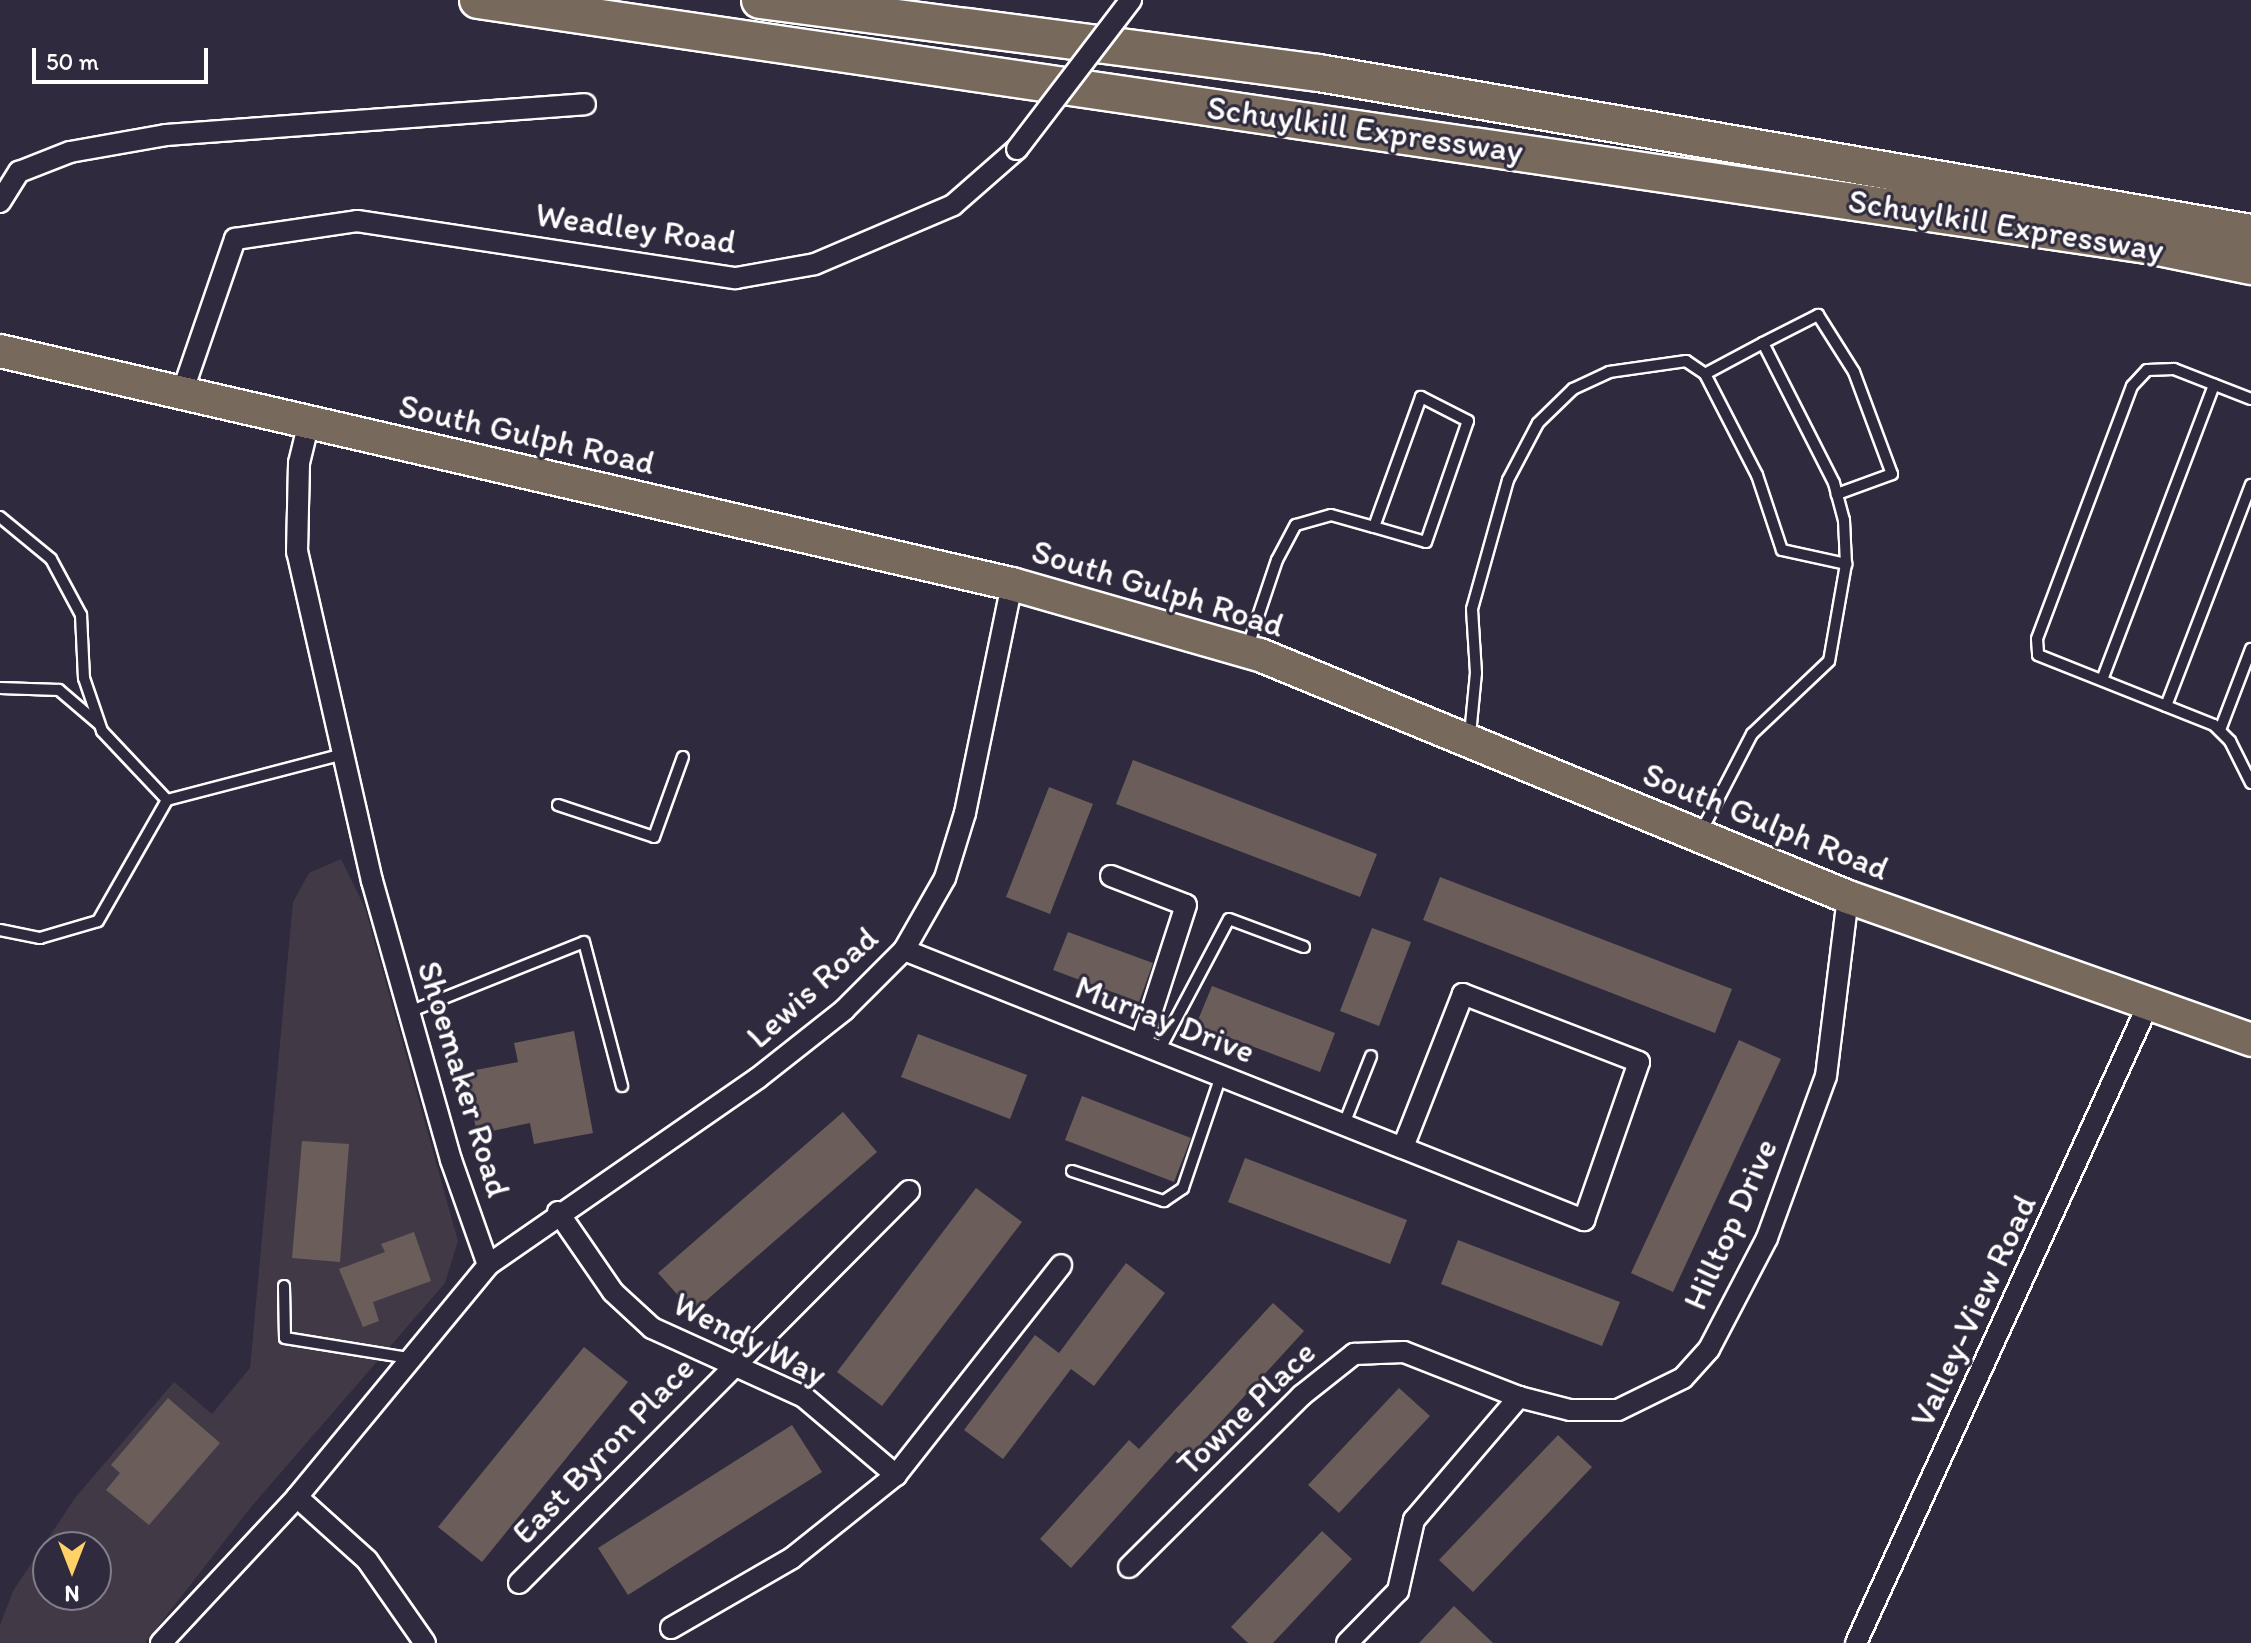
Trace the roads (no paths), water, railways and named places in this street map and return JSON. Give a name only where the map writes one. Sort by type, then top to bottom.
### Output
[{"type":"highway","name":"Schuylkill Expressway","points":[[478,0],[2132,243],[2251,266]]},
{"type":"highway","name":"Schuylkill Expressway","points":[[760,0],[1334,75],[2251,233]]},
{"type":"main road","name":"South Gulph Road","points":[[0,351],[183,390],[309,422],[1012,584],[1247,651],[1848,897],[2251,1040]]},
{"type":"street","name":"Weadley Road","points":[[183,390],[235,239],[357,221],[736,278],[815,264],[953,205],[1017,149],[1131,0]]},
{"type":"street","points":[[0,202],[19,172],[70,152],[166,135],[585,104]]},
{"type":"street","name":"Shoemaker Road","points":[[309,422],[299,463],[297,552],[343,754],[409,1012],[488,1265]]},
{"type":"street","name":"Lewis Road","points":[[488,1265],[558,1212],[758,1078],[844,1010],[904,950],[945,878],[965,813],[1012,584]]},
{"type":"street","points":[[1111,876],[1186,905],[1150,1048]]},
{"type":"street","name":"Hilltop Drive","points":[[1519,1397],[1570,1410],[1618,1410],[1683,1378],[1709,1349],[1767,1238],[1826,1076],[1848,897]]},
{"type":"street","name":"Murray Drive","points":[[904,950],[1584,1220],[1639,1062],[1463,994],[1403,1147]]},
{"type":"street","name":"Valley-View Road","points":[[1856,1643],[2148,1005]]},
{"type":"street","name":"East Byron Place","points":[[519,1583],[734,1362],[909,1191]]},
{"type":"street","name":"Wendy Way","points":[[558,1212],[613,1292],[652,1328],[684,1346],[734,1362],[804,1397],[896,1475]]},
{"type":"street","points":[[161,1643],[297,1497],[488,1265]]},
{"type":"street","points":[[671,1628],[792,1558],[896,1475],[1061,1265]]},
{"type":"street","name":"Towne Place","points":[[1129,1567],[1301,1396],[1354,1354],[1404,1352],[1519,1397]]},
{"type":"street","points":[[1347,1643],[1398,1591],[1414,1520],[1519,1397]]},
{"type":"street","points":[[297,1497],[367,1560],[425,1643]]},
{"type":"lane","points":[[1705,374],[1814,315],[1822,317],[1876,421],[1892,468],[1890,478],[1837,494]]},
{"type":"lane","points":[[1699,836],[1752,734],[1829,661],[1846,564],[1837,494],[1817,444],[1763,343]]},
{"type":"lane","points":[[1469,741],[1476,673],[1472,609],[1508,480],[1522,446],[1557,401],[1609,372],[1686,361],[1705,374],[1757,475],[1782,550],[1846,564]]},
{"type":"lane","points":[[2251,399],[2174,369],[2147,370],[2132,386],[2037,639],[2038,655],[2220,730],[2251,783]]},
{"type":"lane","points":[[2102,680],[2214,385]]},
{"type":"lane","points":[[1247,651],[1277,560],[1296,525],[1331,515],[1426,542],[1468,421],[1421,397],[1374,527]]},
{"type":"lane","points":[[2166,706],[2251,485]]},
{"type":"lane","points":[[0,517],[51,559],[81,615],[84,678],[101,725]]},
{"type":"lane","points":[[2220,730],[2251,649]]},
{"type":"lane","points":[[0,688],[59,690],[101,725],[167,800]]},
{"type":"lane","points":[[0,930],[40,938],[98,921],[167,800],[343,754]]},
{"type":"lane","points":[[558,805],[654,837],[683,757]]},
{"type":"lane","points":[[1150,1048],[1229,919],[1304,947]]},
{"type":"lane","points":[[409,1012],[584,942],[622,1086]]},
{"type":"lane","points":[[1344,1124],[1371,1056]]},
{"type":"lane","points":[[1072,1171],[1164,1201],[1183,1188],[1221,1076]]},
{"type":"lane","points":[[284,1286],[285,1338],[409,1358]]}]
